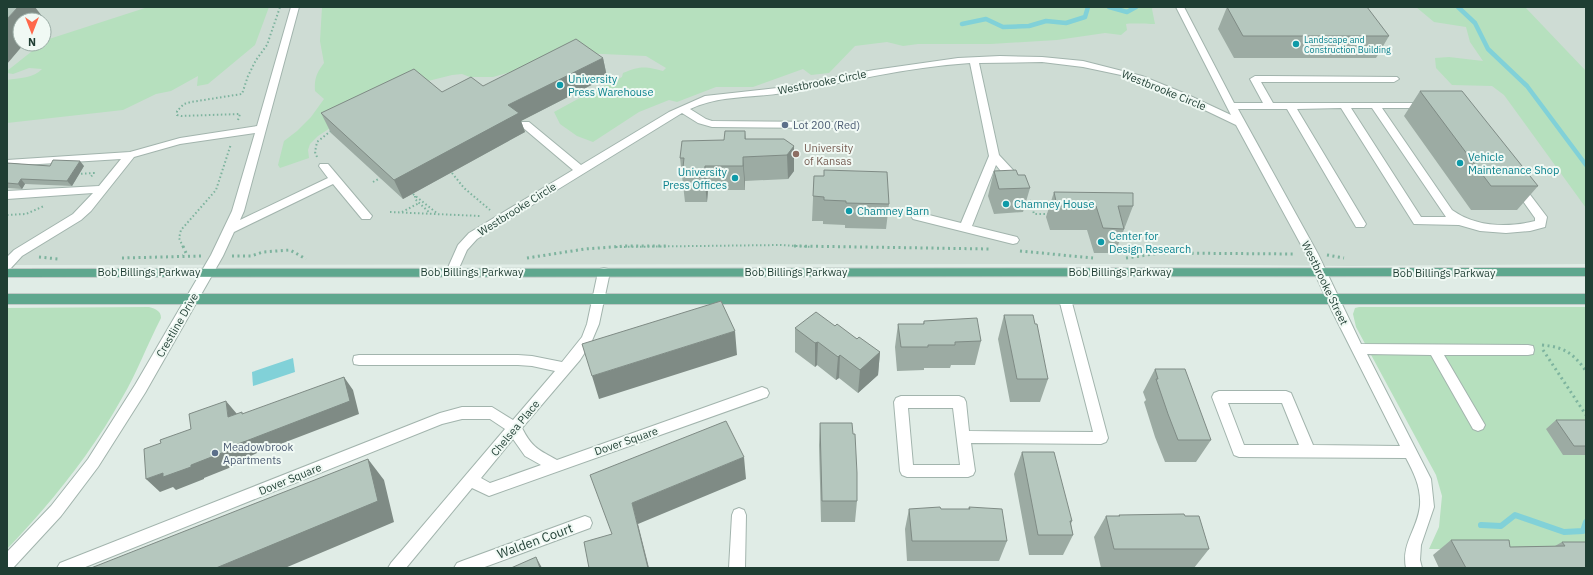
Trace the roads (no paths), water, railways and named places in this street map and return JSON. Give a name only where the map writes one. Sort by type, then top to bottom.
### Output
[{"type":"main road","name":"Bob Billings Parkway","points":[[7,273],[1586,272]]},
{"type":"main road","points":[[7,299],[1586,299]]},
{"type":"street","name":"Crestline Drive","points":[[7,564],[56,511],[93,463],[122,420],[192,299],[230,229],[238,211],[295,7]]},
{"type":"street","name":"Westbrooke Street","points":[[1180,7],[1240,123],[1312,254],[1332,299],[1424,479],[1427,492],[1426,509],[1412,548],[1412,563],[1414,568]]},
{"type":"street","name":"Westbrooke Circle","points":[[452,272],[462,248],[473,236],[683,109],[710,98],[780,90],[860,74],[922,64],[1012,59],[1085,65],[1123,73],[1165,89],[1240,123]]},
{"type":"street","points":[[974,60],[994,156],[1009,172],[1018,195]]},
{"type":"street","points":[[1270,106],[1255,79],[1394,79]]},
{"type":"street","points":[[1231,106],[1438,105]]},
{"type":"street","points":[[1290,106],[1360,224]]},
{"type":"street","points":[[1344,106],[1418,221],[1460,221]]},
{"type":"street","points":[[1375,106],[1448,213],[1454,219],[1489,229],[1527,229],[1541,224],[1541,217],[1512,179]]},
{"type":"street","points":[[683,109],[702,121],[712,124],[832,125]]},
{"type":"street","points":[[524,124],[580,170]]},
{"type":"street","points":[[7,163],[130,155],[157,146],[180,141],[260,129]]},
{"type":"street","points":[[7,265],[18,253],[77,217],[87,208],[130,155]]},
{"type":"street","points":[[965,228],[994,156]]},
{"type":"street","points":[[320,162],[366,216]]},
{"type":"street","points":[[230,229],[334,180]]},
{"type":"street","points":[[7,195],[103,189]]},
{"type":"street","points":[[917,216],[965,228],[1014,245]]},
{"type":"street","name":"Chelsea Place","points":[[396,568],[515,428],[587,339],[593,324],[604,272]]},
{"type":"street","points":[[963,438],[1100,438],[1065,299]]},
{"type":"street","points":[[1357,349],[1528,350]]},
{"type":"street","points":[[1435,350],[1478,425]]},
{"type":"street","points":[[359,360],[518,360],[532,361],[565,368]]},
{"type":"street","name":"Dover Square","points":[[470,480],[489,490],[762,393]]},
{"type":"street","points":[[1309,452],[1286,397],[1219,397],[1239,451],[1309,452],[1411,452]]},
{"type":"street","points":[[901,402],[959,402],[963,438],[968,471],[907,470],[901,402]]},
{"type":"street","name":"Dover Square","points":[[65,568],[445,417],[462,413],[492,413],[515,428]]},
{"type":"street","points":[[515,428],[522,442],[530,452],[556,466]]},
{"type":"street","points":[[737,568],[739,515]]},
{"type":"street","name":"Walden Court","points":[[462,568],[585,523]]},
{"type":"water","points":[[293,358],[295,372],[253,386],[252,372]]},
{"type":"waterway","points":[[962,24],[986,19],[1003,27],[1029,26],[1046,21],[1066,23],[1085,17],[1088,7]]},
{"type":"waterway","points":[[1109,7],[1127,12],[1136,7]]},
{"type":"waterway","points":[[1458,7],[1475,23],[1488,49],[1527,86],[1586,165]]},
{"type":"waterway","points":[[1481,525],[1501,526],[1515,515],[1564,532],[1583,531],[1586,522]]},
{"type":"place","name":"Landscape and Construction Building","points":[[1296,44]]},
{"type":"place","name":"University Press Warehouse","points":[[560,85]]},
{"type":"place","name":"Lot 200 (Red)","points":[[785,125]]},
{"type":"place","name":"University of Kansas","points":[[796,154]]},
{"type":"place","name":"Vehicle Maintenance Shop","points":[[1460,163]]},
{"type":"place","name":"University Press Offices","points":[[735,178]]},
{"type":"place","name":"Chamney House","points":[[1006,204]]},
{"type":"place","name":"Chamney Barn","points":[[849,211]]},
{"type":"place","name":"Center for Design Research","points":[[1101,242]]},
{"type":"place","name":"Meadowbrook Apartments","points":[[215,453]]}]
